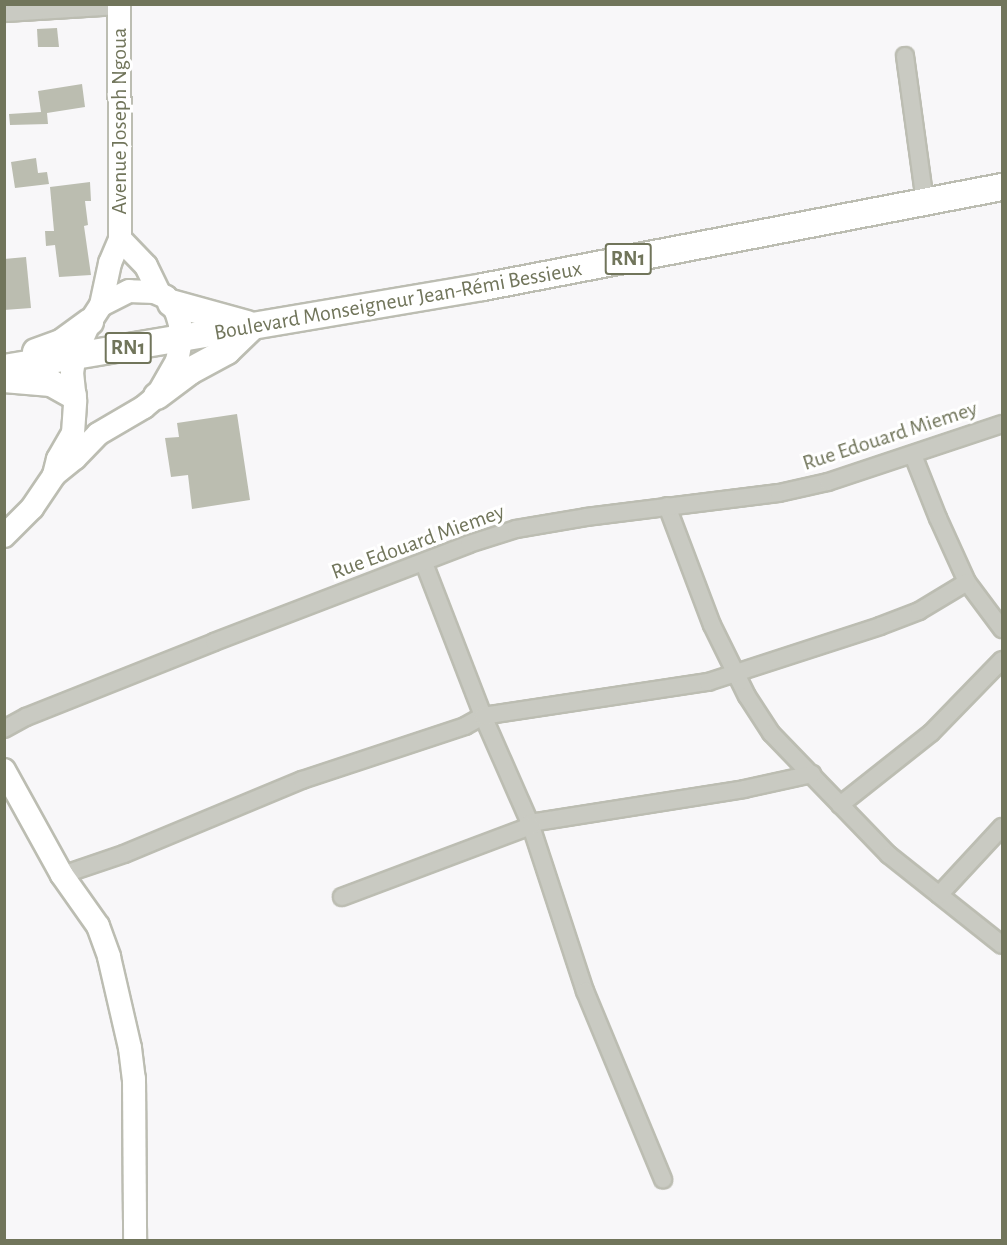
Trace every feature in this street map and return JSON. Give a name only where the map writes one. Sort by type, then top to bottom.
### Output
[{"type":"main road","name":"Avenue Joseph Ngoua","points":[[119,5],[120,238]]},
{"type":"main road","name":"Boulevard Monseigneur Jean-Rémi Bessieux","points":[[4,368],[181,340],[483,287],[1002,187]]},
{"type":"main road","points":[[54,475],[58,459],[73,433],[72,373],[75,355],[95,314],[120,238],[147,266],[180,324],[181,340],[170,376],[157,396]]},
{"type":"main road","points":[[4,356],[52,348],[129,291],[144,290],[253,326],[227,351],[190,371],[157,396],[98,434],[75,458],[54,475],[32,508],[7,530]]},
{"type":"main road","points":[[4,379],[51,383],[74,403],[105,422],[129,415]]},
{"type":"main road","points":[[4,770],[62,875],[98,926],[120,999],[130,1048],[135,1113],[135,1240]]},
{"type":"street","points":[[4,13],[119,5]]},
{"type":"street","points":[[905,56],[925,202]]},
{"type":"street","name":"Rue Edouard Miemey","points":[[4,729],[26,717],[214,642],[469,544],[516,529],[667,506],[779,493],[828,482],[1002,424]]},
{"type":"street","points":[[913,455],[967,582],[1002,629]]},
{"type":"street","points":[[667,506],[699,594],[736,673],[771,733],[889,855],[1002,945]]},
{"type":"street","points":[[424,562],[483,716],[531,824],[585,991],[663,1179]]},
{"type":"street","points":[[62,875],[124,854],[302,780],[465,726],[483,716],[622,693],[708,682],[919,610],[967,582]]},
{"type":"street","points":[[840,805],[931,733],[1002,660]]},
{"type":"street","points":[[342,897],[531,824],[744,789],[812,774]]},
{"type":"street","points":[[939,895],[1002,827]]},
{"type":"building","points":[[57,28],[59,47],[38,47],[37,29]]},
{"type":"building","points":[[82,84],[85,107],[47,113],[48,124],[10,125],[9,114],[41,112],[38,91]]},
{"type":"building","points":[[36,158],[38,173],[47,172],[49,184],[15,188],[11,162]]},
{"type":"building","points":[[90,182],[91,201],[85,201],[88,225],[84,226],[91,275],[59,277],[55,245],[46,246],[45,231],[54,231],[50,187]]},
{"type":"building","points":[[26,257],[31,308],[4,310],[4,259]]},
{"type":"building","points":[[237,414],[250,500],[192,509],[188,475],[171,477],[165,438],[179,437],[177,423]]}]
